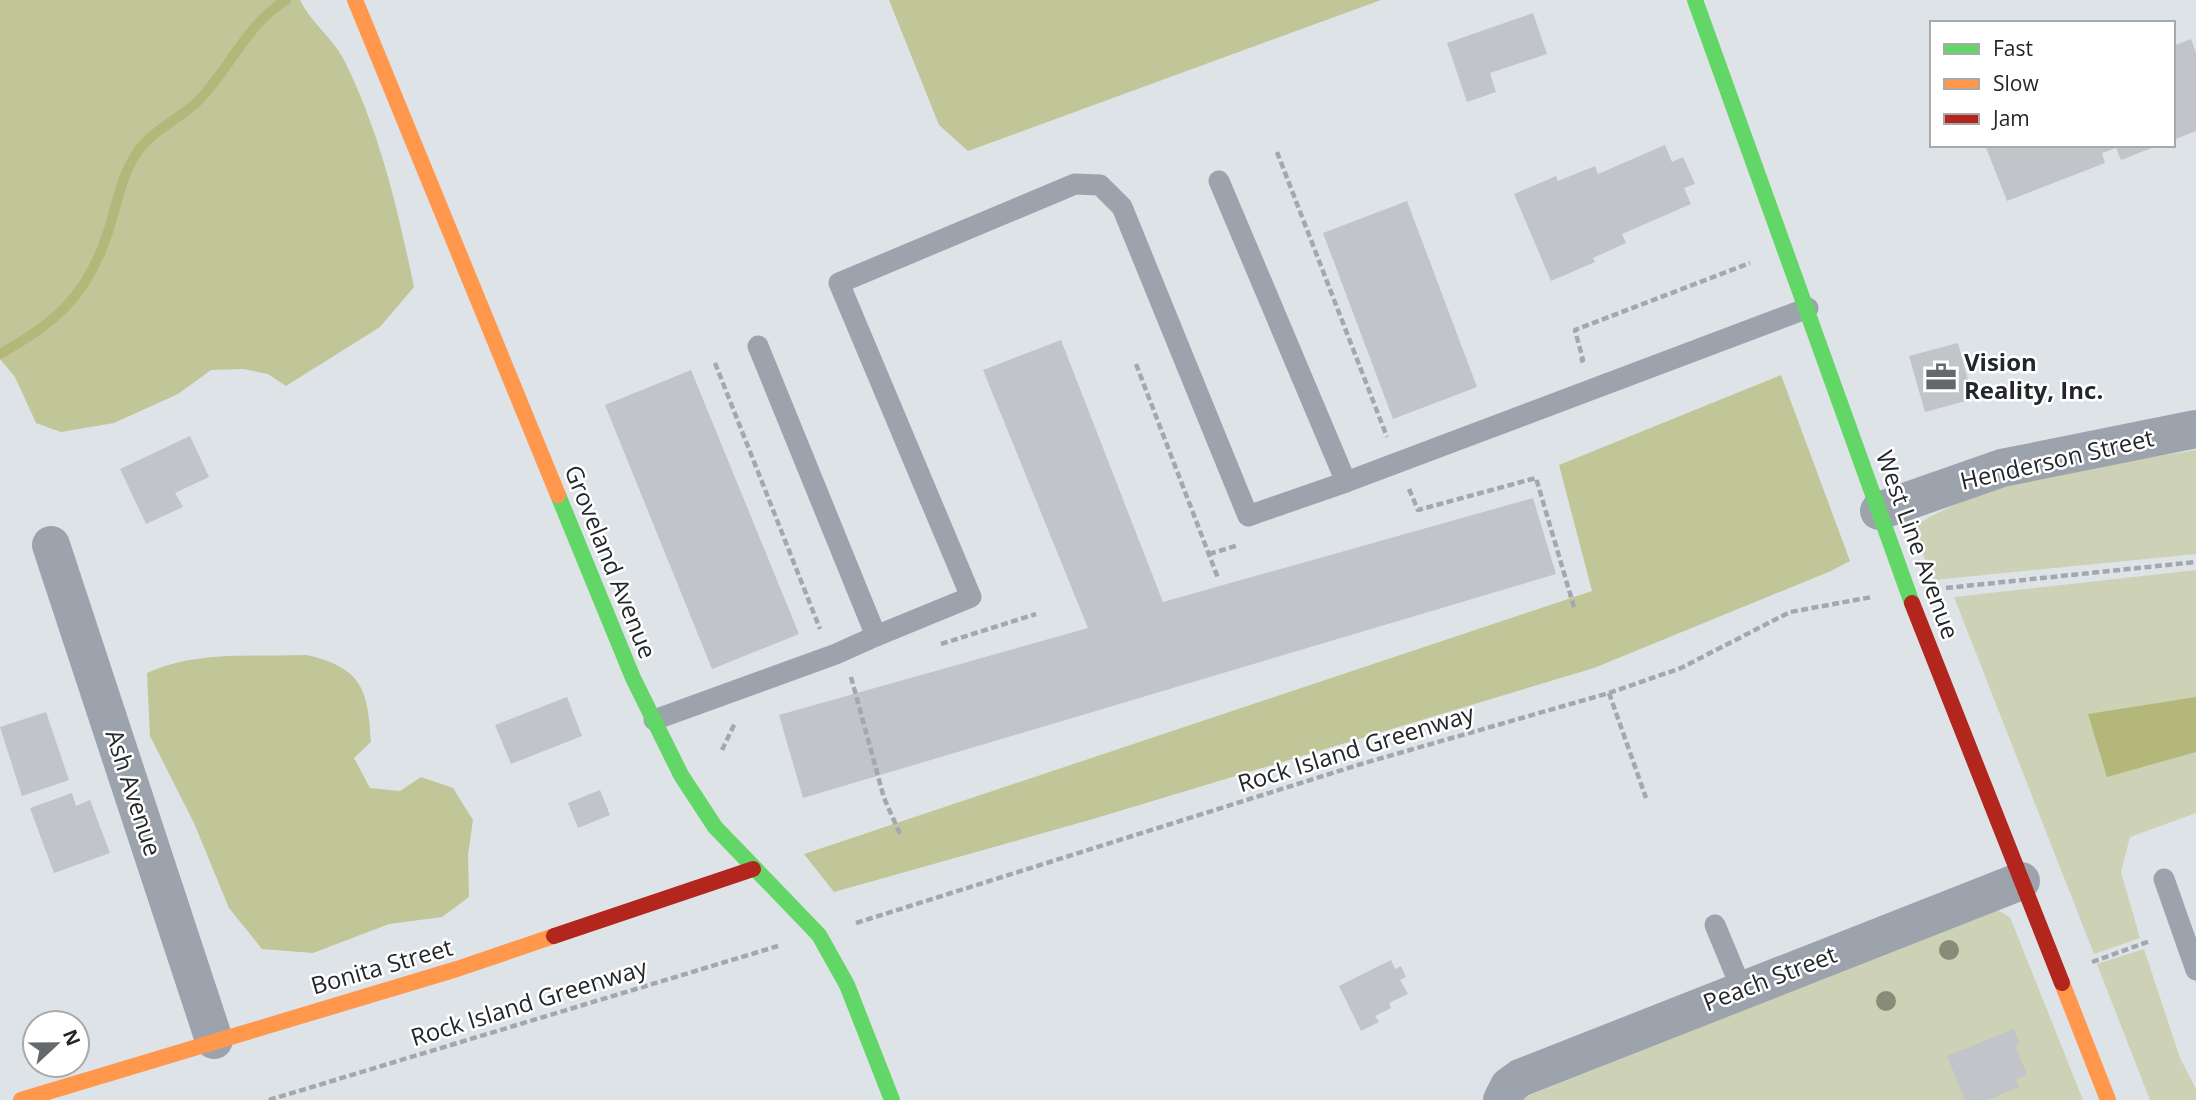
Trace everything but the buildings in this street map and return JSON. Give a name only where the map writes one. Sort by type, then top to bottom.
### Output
[{"type":"street","name":"Groveland Avenue","points":[[355,0],[617,639],[654,720],[681,775],[715,827],[819,934],[847,985],[892,1100]]},
{"type":"street","name":"West Line Avenue","points":[[1695,0],[1916,613],[2108,1100]]},
{"type":"street","name":"Henderson Street","points":[[1880,511],[2002,467],[2196,429]]},
{"type":"street","name":"Ash Avenue","points":[[51,545],[214,1040]]},
{"type":"street","name":"Bonita Street","points":[[21,1100],[214,1040],[457,970],[753,869]]},
{"type":"street","name":"Peach Street","points":[[1511,1089],[1742,990],[2021,881]]},
{"type":"lane","points":[[1219,181],[1346,482]]},
{"type":"lane","points":[[654,720],[836,654],[971,597],[839,283],[1075,184],[1100,185],[1122,206],[1248,516],[1346,482],[1808,308]]},
{"type":"lane","points":[[758,346],[876,636]]},
{"type":"lane","points":[[2164,879],[2196,970]]},
{"type":"lane","points":[[1715,925],[1742,990]]},
{"type":"path","points":[[1277,152],[1390,445]]},
{"type":"path","points":[[1571,365],[1584,360],[1575,330],[1752,262]]},
{"type":"path","points":[[715,363],[824,639]]},
{"type":"path","points":[[1136,364],[1218,578]]},
{"type":"path","points":[[1387,438],[1399,433]]},
{"type":"path","points":[[1408,485],[1418,510],[1535,478],[1574,607]]},
{"type":"path","points":[[1940,588],[2196,562]]},
{"type":"path","name":"Rock Island Greenway","points":[[854,923],[1361,764],[1609,692],[1681,668],[1790,612],[1876,596]]},
{"type":"path","points":[[849,672],[884,798],[900,834]]},
{"type":"path","points":[[1609,692],[1646,798]]},
{"type":"path","points":[[2091,962],[2150,941]]},
{"type":"path","name":"Rock Island Greenway","points":[[269,1100],[786,944]]},
{"type":"shaded area","points":[[0,0],[300,0],[339,52],[357,87],[378,143],[414,287],[380,327],[286,386],[268,374],[243,369],[211,370],[178,394],[114,423],[61,432],[36,423],[15,377],[0,359]]},
{"type":"shaded area","points":[[889,0],[1381,0],[968,151],[939,125]]},
{"type":"shaded area","points":[[1781,375],[1850,561],[1831,571],[1594,668],[1093,819],[834,892],[804,854],[1592,591],[1559,465]]},
{"type":"shaded area","points":[[2196,450],[2196,554],[1934,580],[1915,536],[1916,525],[1946,509],[2015,484]]},
{"type":"shaded area","points":[[2196,570],[2196,813],[2130,837],[2121,872],[2140,938],[2094,954],[1954,597]]},
{"type":"shaded area","points":[[307,655],[325,660],[351,674],[364,695],[371,742],[354,758],[370,788],[400,791],[421,777],[453,788],[473,820],[468,855],[469,897],[442,917],[389,924],[313,953],[262,949],[229,908],[194,823],[150,736],[147,673],[205,658]]},
{"type":"shaded area","points":[[2196,697],[2196,752],[2107,777],[2088,714]]},
{"type":"shaded area","points":[[1995,909],[2010,917],[2083,1100],[1518,1100]]},
{"type":"shaded area","points":[[2144,949],[2180,1058],[2196,1089],[2196,1100],[2150,1100],[2097,964]]},
{"type":"waterway","points":[[0,354],[37,331],[78,292],[99,257],[123,181],[138,151],[151,137],[199,100],[261,21],[286,0]]},
{"type":"traffic: fast","points":[[1695,0],[1912,603]]},
{"type":"traffic: fast","points":[[558,495],[633,678],[681,775],[715,827],[819,935],[847,985],[892,1100]]},
{"type":"traffic: slow","points":[[355,0],[558,495]]},
{"type":"traffic: slow","points":[[21,1100],[457,969],[554,936]]},
{"type":"traffic: slow","points":[[2062,983],[2108,1100]]},
{"type":"traffic: jam","points":[[1912,603],[2062,983]]},
{"type":"traffic: jam","points":[[554,936],[753,869]]},
{"type":"place","name":"Vision Reality, Inc.","points":[[1941,377]]}]
